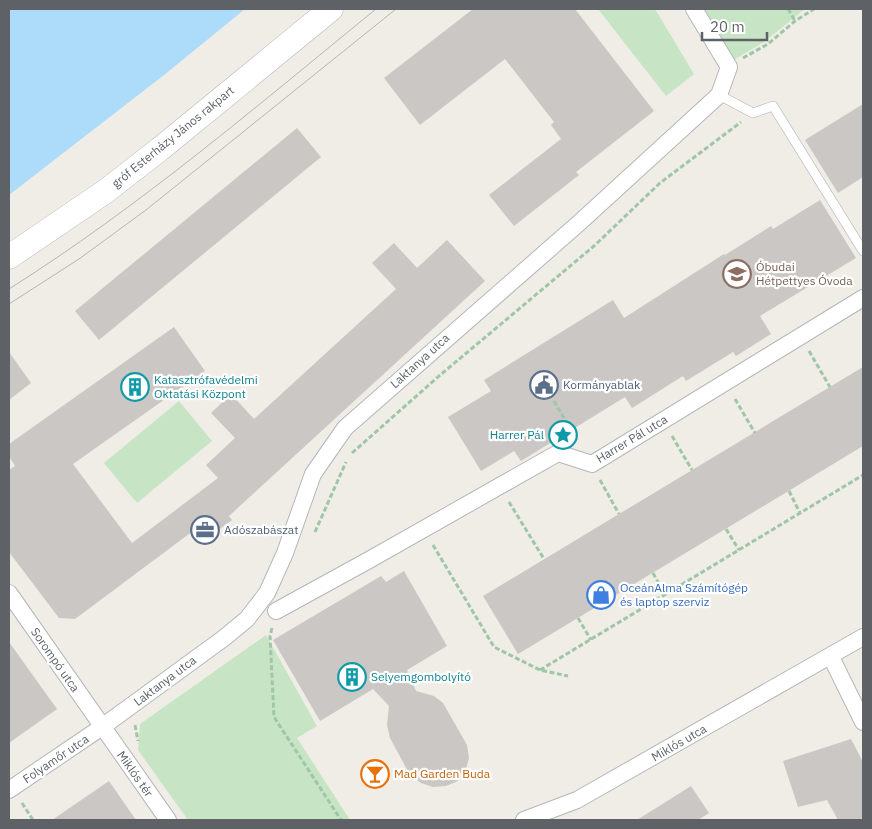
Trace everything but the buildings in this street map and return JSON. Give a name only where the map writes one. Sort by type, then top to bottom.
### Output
[{"type":"main road","name":"gróf Esterházy János rakpart","points":[[9,257],[106,191],[331,9]]},
{"type":"street","points":[[694,9],[729,67]]},
{"type":"street","name":"Laktanya utca","points":[[102,727],[247,619],[271,585],[285,553],[313,474],[346,428],[579,223],[719,95],[729,67]]},
{"type":"street","name":"Harrer Pál utca","points":[[276,611],[558,452],[592,464],[863,298]]},
{"type":"street","name":"Sorompó utca","points":[[9,593],[102,727]]},
{"type":"street","name":"Miklós utca","points":[[524,820],[577,800],[831,657],[863,637]]},
{"type":"street","points":[[831,657],[863,722]]},
{"type":"street","name":"Folyamőr utca","points":[[9,790],[102,727]]},
{"type":"street","name":"Miklós tér","points":[[102,727],[168,820]]},
{"type":"lane","points":[[719,95],[753,113],[773,106],[863,251]]},
{"type":"path","points":[[788,9],[795,20]]},
{"type":"path","points":[[729,67],[768,44],[795,20],[814,9]]},
{"type":"path","points":[[312,536],[349,456],[439,376],[594,246],[660,182],[753,113]]},
{"type":"path","points":[[801,336],[830,387]]},
{"type":"path","points":[[725,382],[754,433]]},
{"type":"path","points":[[663,421],[692,470]]},
{"type":"path","points":[[540,670],[863,475]]},
{"type":"path","points":[[499,486],[544,559]]},
{"type":"path","points":[[789,491],[800,512]]},
{"type":"path","points":[[424,529],[494,647],[540,670],[568,676]]},
{"type":"path","points":[[726,529],[739,550]]},
{"type":"path","points":[[652,573],[664,595]]},
{"type":"path","points":[[276,611],[270,636],[274,717],[341,820]]},
{"type":"path","points":[[578,618],[590,640]]},
{"type":"green space","points":[[598,9],[655,9],[694,74],[666,96]]},
{"type":"green space","points":[[703,9],[805,9],[764,42],[732,61]]},
{"type":"green space","points":[[179,401],[212,441],[137,503],[104,463]]},
{"type":"green space","points":[[266,635],[317,726],[297,738],[350,820],[188,820],[138,750],[140,724]]},
{"type":"water","points":[[9,9],[245,9],[164,75],[9,195]]},
{"type":"tram line","points":[[9,289],[104,224],[197,155],[376,9]]},
{"type":"tram line","points":[[9,304],[79,259],[146,210],[396,9]]},
{"type":"place","name":"Óbudai Hétpettyes Óvoda","points":[[737,274]]},
{"type":"place","name":"Kormányablak","points":[[544,385]]},
{"type":"place","name":"Katasztrófavédelmi Oktatási Központ","points":[[135,387]]},
{"type":"place","name":"Harrer Pál","points":[[563,435]]},
{"type":"place","name":"Adószabászat","points":[[205,530]]},
{"type":"place","name":"OceánAlma Számítógép és laptop szerviz","points":[[601,595]]},
{"type":"place","name":"Selyemgombolyító","points":[[352,677]]},
{"type":"place","name":"Mad Garden Buda","points":[[375,774]]}]
